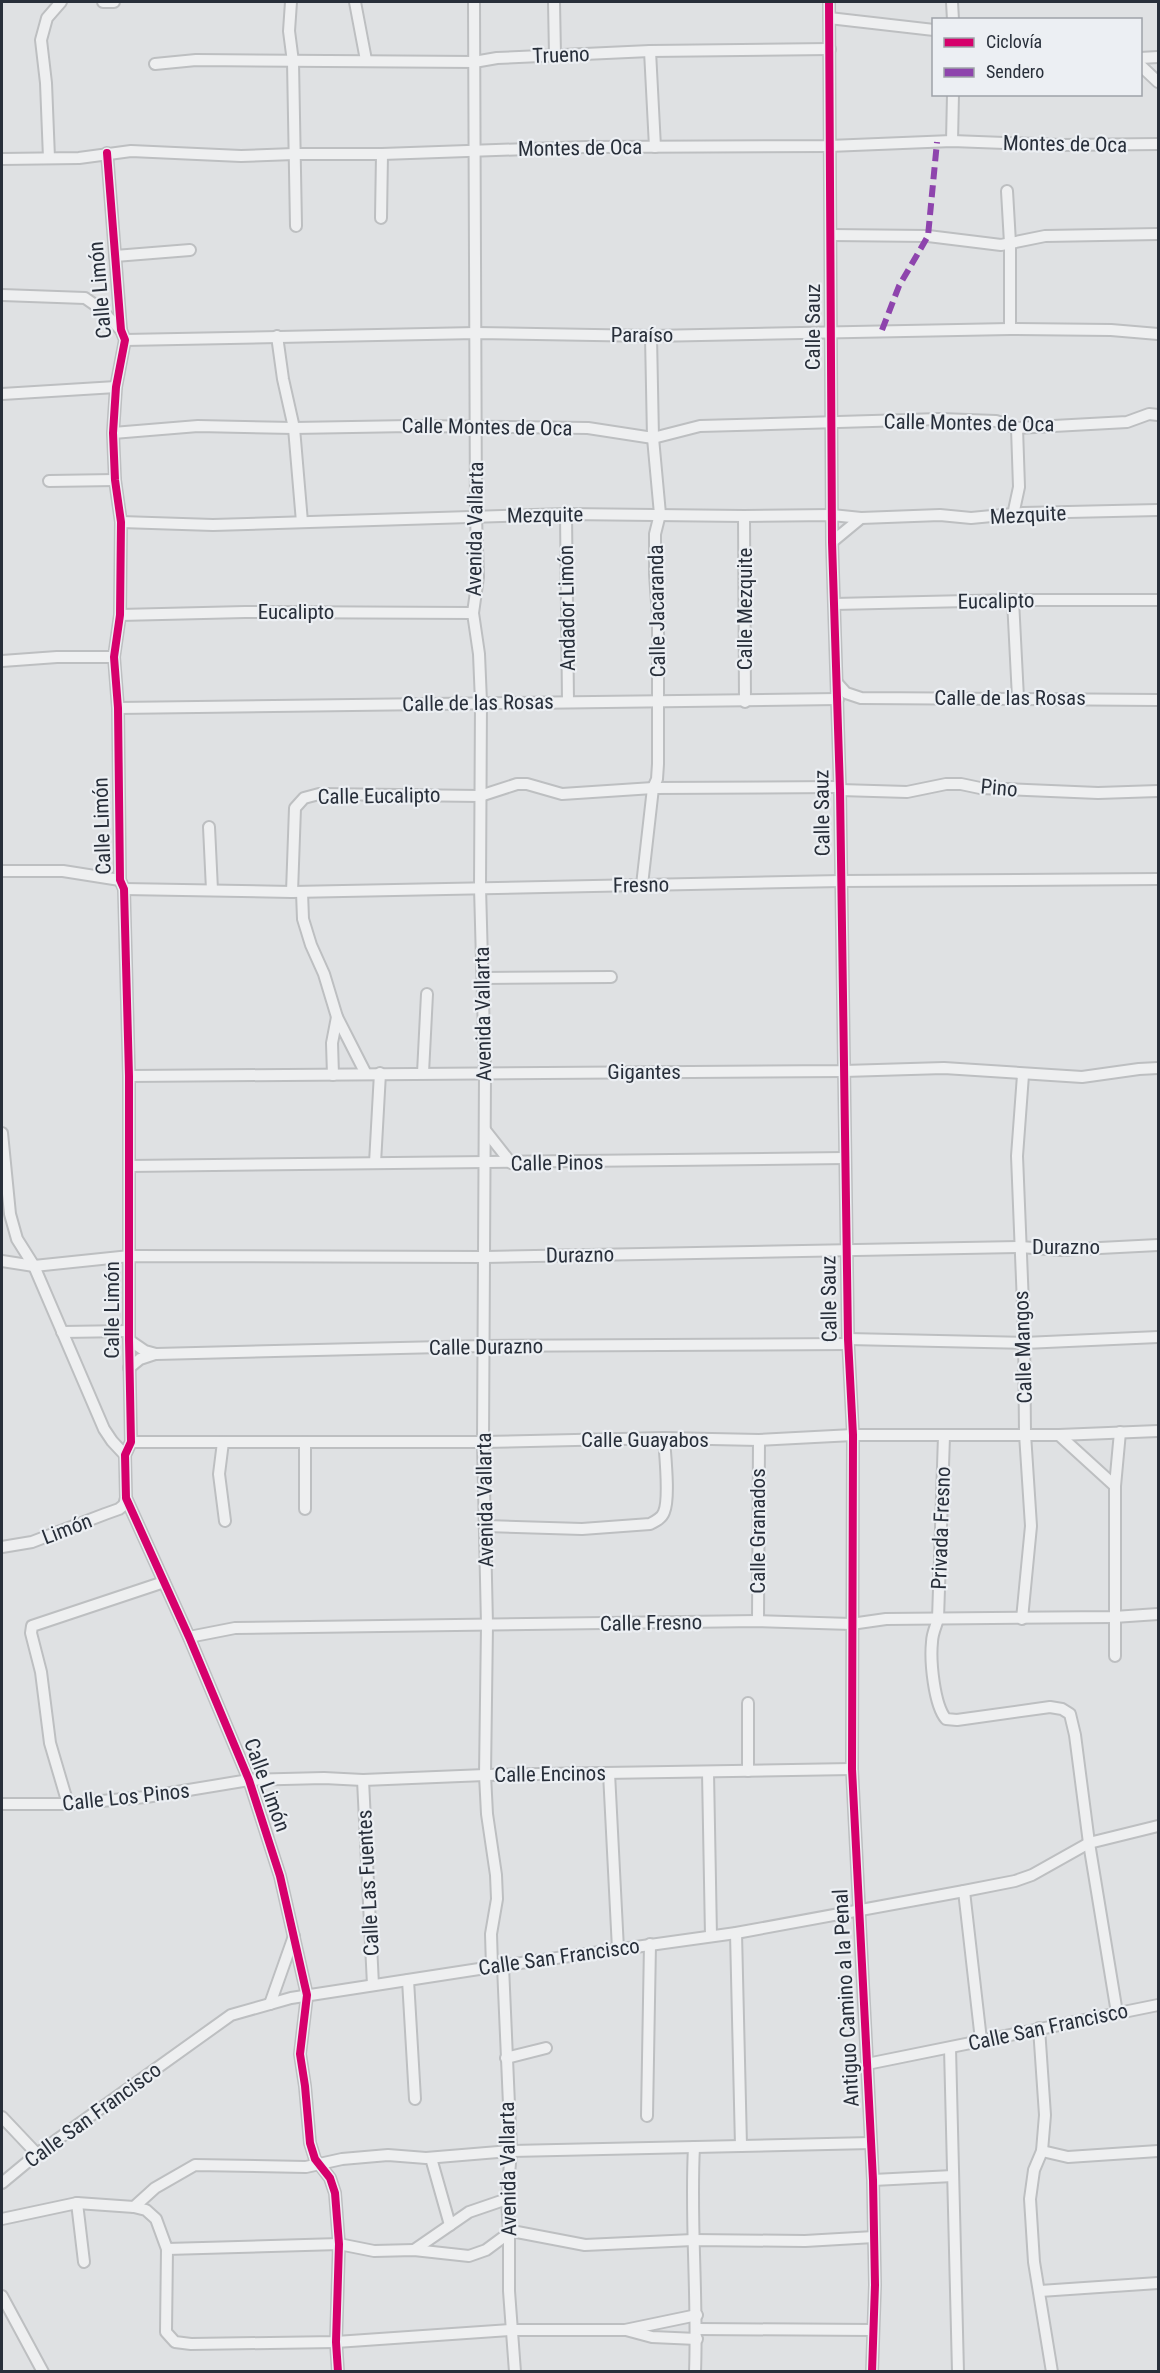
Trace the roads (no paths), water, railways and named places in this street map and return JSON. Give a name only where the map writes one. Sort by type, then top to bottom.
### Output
[{"type":"street","points":[[48,158],[46,83],[40,40],[47,18],[61,2]]},
{"type":"street","points":[[103,2],[114,2]]},
{"type":"street","points":[[291,2],[289,31],[293,62],[296,226]]},
{"type":"street","points":[[355,2],[366,60]]},
{"type":"street","name":"Avenida Vallarta","points":[[474,2],[478,577],[473,613],[479,654],[481,702],[480,886],[485,1072],[483,1442],[487,1625],[485,1775],[486,1814],[496,1887],[491,1934],[497,1966],[506,2058],[511,2151],[507,2199],[511,2330],[515,2372]]},
{"type":"street","points":[[554,2],[555,55]]},
{"type":"street","name":"Calle Sauz","points":[[829,2],[832,542],[838,684],[848,1342],[853,1435],[851,1624]]},
{"type":"street","points":[[952,2],[953,18]]},
{"type":"street","points":[[829,18],[932,30]]},
{"type":"street","name":"Trueno","points":[[155,64],[196,60],[474,62],[497,58],[650,51],[830,49]]},
{"type":"street","points":[[650,51],[655,147]]},
{"type":"street","points":[[1142,58],[1158,57]]},
{"type":"street","points":[[1142,67],[1158,82]]},
{"type":"street","points":[[952,141],[953,96]]},
{"type":"street","name":"Montes de Oca","points":[[2,159],[79,158],[131,151],[241,156],[476,150],[829,146],[952,141],[1061,145],[1158,144]]},
{"type":"street","name":"Calle Limón","points":[[107,153],[123,335],[113,433],[115,480],[121,522],[120,615],[114,657],[118,708],[129,1077],[131,1442],[125,1455],[126,1498],[189,1637],[249,1780],[280,1876],[307,1995],[300,2054],[310,2143],[313,2154],[330,2178],[335,2193],[339,2244],[336,2342],[338,2372]]},
{"type":"street","points":[[381,218],[384,175],[382,154]]},
{"type":"street","points":[[1007,191],[1010,243],[1010,329]]},
{"type":"street","points":[[831,235],[928,236],[986,244],[1010,243],[1045,236],[1158,234]]},
{"type":"street","points":[[115,256],[190,250]]},
{"type":"street","points":[[2,295],[85,298],[98,308],[123,335]]},
{"type":"street","name":"Paraíso","points":[[123,335],[277,336],[476,333],[651,336],[1010,329],[1111,330],[1158,334]]},
{"type":"street","points":[[277,336],[283,379],[294,428],[302,522]]},
{"type":"street","name":"Calle Jacaranda","points":[[642,885],[653,788],[657,779],[658,764],[658,617],[655,534],[660,514],[653,438],[651,336]]},
{"type":"street","points":[[2,394],[116,387]]},
{"type":"street","name":"Calle Montes de Oca","points":[[113,433],[198,426],[294,428],[477,426],[588,428],[653,438],[700,426],[971,419],[996,421],[1017,428],[1127,422],[1149,414],[1158,415]]},
{"type":"street","points":[[1013,514],[1019,487],[1017,428]]},
{"type":"street","points":[[49,481],[115,480]]},
{"type":"street","name":"Mezquite","points":[[121,522],[213,525],[566,514],[744,516],[832,514],[861,518],[940,515],[971,518],[1013,514],[1158,510]]},
{"type":"street","name":"Andador Limón","points":[[566,514],[568,702]]},
{"type":"street","name":"Calle Mezquite","points":[[744,516],[745,702]]},
{"type":"street","points":[[832,542],[861,518]]},
{"type":"street","points":[[1013,600],[1018,698]]},
{"type":"street","name":"Eucalipto","points":[[834,604],[1158,600]]},
{"type":"street","name":"Eucalipto","points":[[120,615],[245,612],[473,613]]},
{"type":"street","points":[[2,661],[57,657],[114,657]]},
{"type":"street","points":[[838,684],[846,693],[861,698]]},
{"type":"street","points":[[838,705],[861,698]]},
{"type":"street","name":"Calle de las Rosas","points":[[861,698],[1158,700]]},
{"type":"street","name":"Calle de las Rosas","points":[[118,708],[658,701],[838,705]]},
{"type":"street","name":"Calle Eucalipto","points":[[366,1074],[337,1017],[324,974],[303,919],[297,892],[295,808],[304,798],[319,794],[480,796],[518,784],[527,784],[562,794],[653,788]]},
{"type":"street","name":"Pino","points":[[653,788],[840,788],[907,792],[946,784],[962,784],[1018,790],[1098,793],[1158,791]]},
{"type":"street","points":[[209,827],[212,890]]},
{"type":"street","name":"Fresno","points":[[2,871],[63,871],[122,884],[212,890],[297,892],[480,886],[1158,879]]},
{"type":"street","points":[[483,978],[611,977]]},
{"type":"street","points":[[423,1073],[427,994]]},
{"type":"street","points":[[333,1075],[332,1043],[337,1017]]},
{"type":"street","name":"Gigantes","points":[[129,1077],[485,1072],[844,1071],[944,1068],[1023,1075],[1082,1077],[1138,1068],[1158,1068]]},
{"type":"street","points":[[375,1163],[380,1073]]},
{"type":"street","name":"Calle Mangos","points":[[1022,1619],[1031,1526],[1025,1434],[1017,1156],[1023,1075]]},
{"type":"street","points":[[485,1130],[511,1163]]},
{"type":"street","points":[[2,1133],[2,1156],[10,1214],[17,1239],[34,1266],[104,1429],[125,1455]]},
{"type":"street","name":"Calle Pinos","points":[[129,1166],[845,1158]]},
{"type":"street","name":"Durazno","points":[[2,1261],[34,1266],[130,1256],[485,1257],[1020,1247],[1061,1250],[1158,1245]]},
{"type":"street","points":[[62,1332],[129,1336]]},
{"type":"street","name":"Calle Durazno","points":[[129,1336],[145,1351],[156,1354],[484,1346],[848,1342],[1024,1343],[1158,1337]]},
{"type":"street","points":[[129,1368],[140,1359],[156,1354]]},
{"type":"street","name":"Calle Guayabos","points":[[131,1442],[483,1442],[664,1438],[759,1440],[853,1435],[1059,1435],[1158,1431]]},
{"type":"street","points":[[1115,1656],[1115,1486],[1120,1432]]},
{"type":"street","points":[[1059,1435],[1115,1486]]},
{"type":"street","name":"Privada Fresno","points":[[944,1436],[938,1619],[932,1640],[938,1703],[946,1719],[957,1720],[1050,1707],[1062,1709],[1070,1714],[1075,1735],[1089,1843]]},
{"type":"street","points":[[485,1526],[582,1529],[650,1524],[657,1521],[666,1506],[664,1438]]},
{"type":"street","name":"Calle Granados","points":[[758,1622],[759,1440]]},
{"type":"street","points":[[223,1442],[219,1474],[225,1521]]},
{"type":"street","points":[[305,1442],[305,1509]]},
{"type":"street","name":"Limón","points":[[2,1547],[32,1542],[119,1509],[126,1498]]},
{"type":"street","points":[[68,1804],[50,1743],[41,1672],[31,1633],[32,1626],[164,1582]]},
{"type":"street","name":"Calle Fresno","points":[[189,1637],[235,1628],[758,1622],[851,1624],[886,1619],[1022,1619],[1158,1614]]},
{"type":"street","name":"Antiguo Camino a la Penal","points":[[851,1624],[852,1769],[873,2180],[872,2372]]},
{"type":"street","points":[[748,1703],[748,1771]]},
{"type":"street","name":"Calle Encinos","points":[[249,1780],[324,1778],[363,1780],[485,1775],[852,1769]]},
{"type":"street","points":[[708,1772],[711,1936]]},
{"type":"street","points":[[609,1773],[618,1949]]},
{"type":"street","name":"Calle Los Pinos","points":[[2,1804],[68,1804],[154,1796],[249,1780]]},
{"type":"street","name":"Calle Las Fuentes","points":[[363,1780],[373,1985]]},
{"type":"street","name":"Calle San Francisco","points":[[2,2183],[37,2154],[231,2015],[307,1995],[736,1933],[1015,1881],[1032,1875],[1089,1843],[1158,1826]]},
{"type":"street","points":[[1089,1843],[1117,2013]]},
{"type":"street","points":[[964,1891],[981,2040]]},
{"type":"street","points":[[736,1933],[741,2146]]},
{"type":"street","points":[[270,2004],[294,1936]]},
{"type":"street","points":[[647,2116],[651,1944]]},
{"type":"street","points":[[408,1980],[415,2099]]},
{"type":"street","name":"Calle San Francisco","points":[[867,2064],[1158,2005]]},
{"type":"street","points":[[1039,2028],[1045,2115],[1041,2151],[1034,2170],[1030,2199],[1034,2262],[1052,2372]]},
{"type":"street","points":[[506,2058],[546,2048]]},
{"type":"street","points":[[950,2048],[958,2372]]},
{"type":"street","points":[[2,2117],[37,2154]]},
{"type":"street","points":[[134,2207],[155,2188],[195,2165],[314,2167],[319,2163],[388,2155],[430,2158],[511,2151],[871,2143]]},
{"type":"street","points":[[694,2146],[691,2199],[697,2334],[695,2372]]},
{"type":"street","points":[[1041,2151],[1068,2157],[1158,2151]]},
{"type":"street","points":[[430,2158],[450,2225]]},
{"type":"street","points":[[873,2180],[953,2176]]},
{"type":"street","points":[[414,2250],[469,2212],[507,2199]]},
{"type":"street","points":[[2,2219],[77,2203],[146,2210],[156,2219],[167,2249],[166,2332],[175,2342],[336,2342],[511,2330],[626,2330],[696,2315]]},
{"type":"street","points":[[77,2203],[84,2262]]},
{"type":"street","points":[[167,2249],[339,2244],[374,2251],[414,2250],[469,2256],[486,2250],[509,2233],[522,2233],[585,2245],[693,2240],[805,2241],[874,2237]]},
{"type":"street","points":[[1040,2291],[1158,2283]]},
{"type":"street","points":[[2,2296],[43,2372]]},
{"type":"street","points":[[626,2330],[652,2337],[872,2330]]}]
